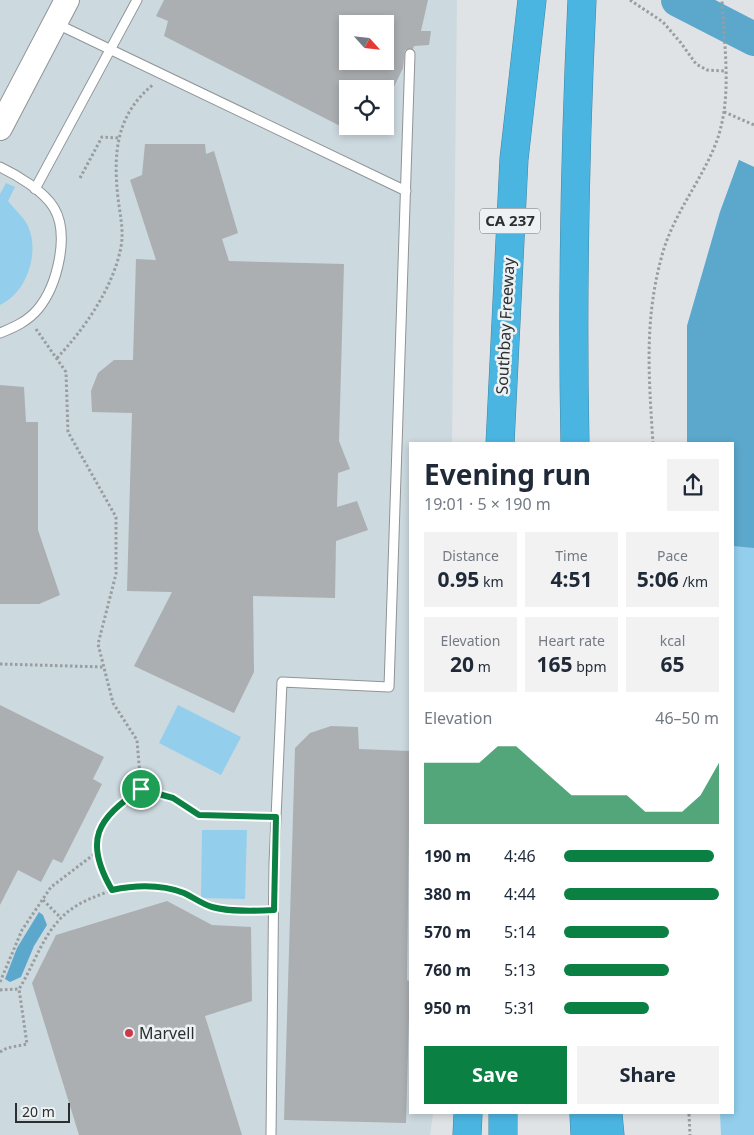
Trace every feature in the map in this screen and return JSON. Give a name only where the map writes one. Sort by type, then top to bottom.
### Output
[{"type":"highway","name":"Southbay Freeway","points":[[500,442],[514,159],[532,0]]},
{"type":"highway","points":[[574,442],[575,162],[582,0]]},
{"type":"highway","points":[[467,1135],[468,1114]]},
{"type":"highway","points":[[503,1114],[503,1135]]},
{"type":"highway","points":[[584,1114],[585,1135]]},
{"type":"highway","points":[[608,1114],[610,1135]]},
{"type":"street","points":[[0,128],[67,0]]},
{"type":"lane","points":[[35,189],[137,0]]},
{"type":"lane","points":[[55,22],[111,51],[406,191]]},
{"type":"lane","points":[[271,1135],[276,817],[282,682],[389,687],[410,54]]},
{"type":"lane","points":[[0,166],[27,181],[54,208],[62,238],[59,262],[50,287],[39,308],[28,318],[0,333]]},
{"type":"path","points":[[630,0],[663,22],[696,64],[707,70],[725,71]]},
{"type":"path","points":[[653,442],[648,328],[661,259],[671,226],[698,180],[715,144],[724,112],[725,71],[722,0]]},
{"type":"path","points":[[57,358],[72,342],[96,308],[112,273],[121,247],[122,220],[118,182],[118,138],[125,120],[136,102],[164,76]]},
{"type":"path","points":[[724,112],[754,125]]},
{"type":"path","points":[[80,178],[102,137],[118,138]]},
{"type":"path","points":[[28,318],[66,372],[68,432],[116,517],[116,574],[98,644],[113,703],[137,740],[141,789]]},
{"type":"path","points":[[0,664],[104,667]]},
{"type":"path","points":[[112,890],[99,868],[97,852],[101,827],[116,806],[141,789],[173,798],[199,815],[276,817]]},
{"type":"path","points":[[0,982],[22,930],[51,888],[97,852]]},
{"type":"path","points":[[0,1052],[7,1048],[26,1044],[19,989],[46,936],[61,918],[76,906],[112,890],[154,886],[183,893],[211,906],[224,909],[274,910]]},
{"type":"path","points":[[43,900],[61,918]]},
{"type":"path","points":[[0,990],[19,989]]},
{"type":"path","points":[[689,1114],[690,1135]]},
{"type":"shaded area","points":[[0,0],[457,0],[452,442],[409,442],[409,1114],[433,1114],[430,1135],[0,1135]]},
{"type":"shaded area","points":[[739,160],[754,167],[754,1135],[721,1135],[720,1114],[734,1114],[734,442],[687,442],[687,326],[720,212]]},
{"type":"shaded area","points":[[739,160],[754,167],[754,548],[734,546],[734,442],[687,442],[687,326],[720,212]]},
{"type":"shaded area","points":[[6,183],[15,187],[8,201],[28,226],[31,236],[32,259],[24,282],[9,299],[0,305],[0,194]]},
{"type":"shaded area","points":[[178,705],[241,737],[221,775],[159,743]]},
{"type":"shaded area","points":[[202,830],[247,830],[245,899],[201,898]]},
{"type":"shaded area","points":[[39,912],[43,915],[47,925],[34,946],[21,977],[10,982],[5,979],[17,948]]},
{"type":"building","points":[[164,0],[428,0],[421,31],[431,31],[429,45],[414,46],[413,49],[405,50],[403,68],[394,87],[394,80],[339,80],[339,125],[164,36],[168,21],[156,16]]},
{"type":"building","points":[[145,144],[205,144],[206,154],[214,151],[238,233],[222,239],[229,261],[344,264],[339,441],[350,469],[338,473],[337,507],[357,501],[368,530],[336,541],[335,598],[253,596],[254,672],[234,713],[134,666],[172,592],[127,591],[132,413],[92,412],[91,391],[98,373],[114,360],[133,360],[136,259],[156,260],[130,180],[142,175]]},
{"type":"building","points":[[0,385],[24,387],[26,422],[38,422],[38,530],[60,595],[39,604],[0,604]]},
{"type":"building","points":[[0,705],[104,757],[93,779],[102,784],[62,863],[53,859],[41,882],[18,870],[0,905]]},
{"type":"building","points":[[331,726],[358,727],[359,749],[409,751],[407,980],[409,981],[409,1017],[406,1123],[284,1120],[295,748],[310,733]]},
{"type":"building","name":"Marvell","points":[[167,901],[212,925],[251,927],[252,1001],[205,1016],[242,1135],[79,1135],[32,983],[56,935]]},
{"type":"waterway","points":[[678,0],[754,39]]},
{"type":"place","name":"Marvell","points":[[129,1033]]},
{"type":"route","points":[[141,789],[173,798],[199,815],[276,817],[274,910],[224,909],[211,906],[183,893],[154,886],[112,890],[99,868],[96,846],[101,827],[116,806],[141,789]]}]
